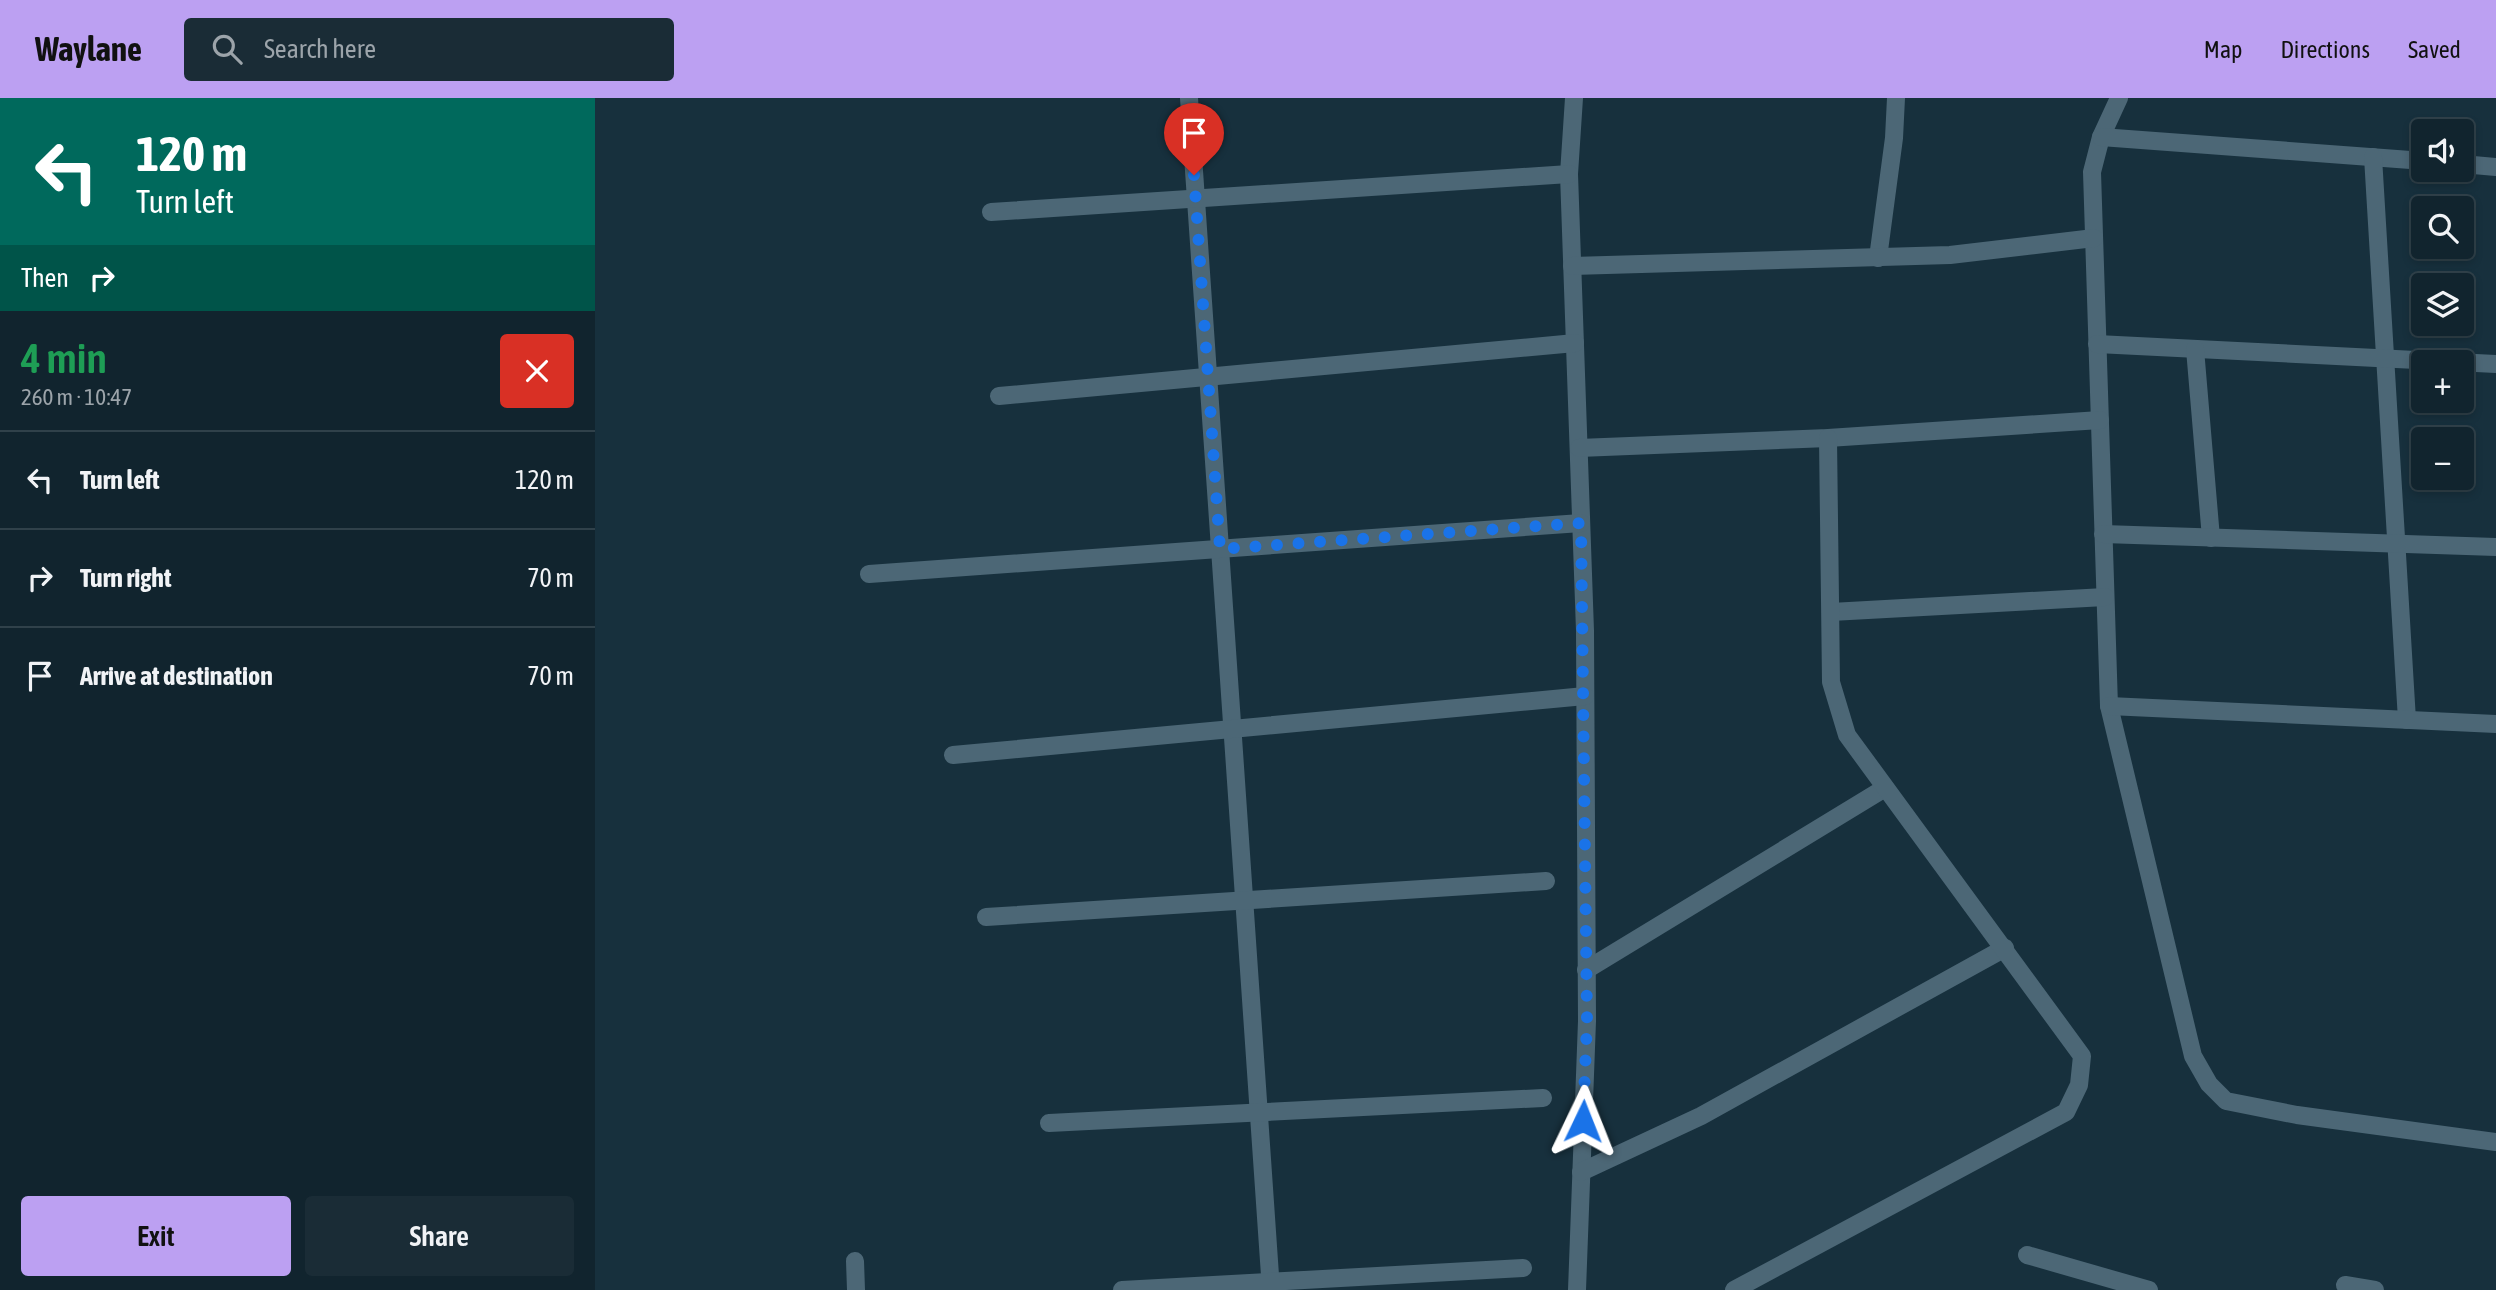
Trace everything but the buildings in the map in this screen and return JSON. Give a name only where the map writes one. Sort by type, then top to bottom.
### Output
[{"type":"street","points":[[1189,98],[1270,1286]]},
{"type":"street","points":[[1574,98],[1569,174],[1585,696],[1586,970],[1577,1290]]},
{"type":"street","points":[[1878,258],[1894,138],[1896,98]]},
{"type":"street","points":[[2119,98],[2101,137],[2092,172],[2109,706],[2193,1056],[2209,1084],[2226,1101],[2297,1115],[2496,1142]]},
{"type":"street","points":[[2101,137],[2411,160]]},
{"type":"street","points":[[2373,157],[2407,720]]},
{"type":"street","points":[[2474,165],[2496,167]]},
{"type":"street","points":[[991,212],[1196,201],[1569,174]]},
{"type":"street","points":[[1572,266],[1977,253],[2094,238]]},
{"type":"street","points":[[999,396],[1575,343]]},
{"type":"street","points":[[2097,344],[2496,364]]},
{"type":"street","points":[[2195,349],[2211,538]]},
{"type":"street","points":[[1579,449],[1828,438],[2100,420]]},
{"type":"street","points":[[1734,1290],[2066,1111],[2079,1085],[2082,1056],[1847,735],[1831,682],[1828,438]]},
{"type":"street","points":[[869,574],[1581,523]]},
{"type":"street","points":[[2103,534],[2496,547]]},
{"type":"street","points":[[1831,612],[2105,597]]},
{"type":"street","points":[[953,755],[1585,696]]},
{"type":"street","points":[[2109,706],[2496,724]]},
{"type":"street","points":[[1586,970],[1885,788]]},
{"type":"street","points":[[986,916],[1546,881]]},
{"type":"street","points":[[1581,1172],[1701,1116],[2005,948]]},
{"type":"street","points":[[1049,1123],[1543,1098]]},
{"type":"street","points":[[2027,1255],[2140,1289]]},
{"type":"street","points":[[855,1261],[856,1290]]},
{"type":"street","points":[[1122,1290],[1270,1286],[1523,1268]]},
{"type":"street","points":[[2345,1285],[2375,1290]]},
{"type":"route","points":[[1194,175],[1220,549],[1581,523],[1585,631],[1587,1021],[1583,1121]]}]
